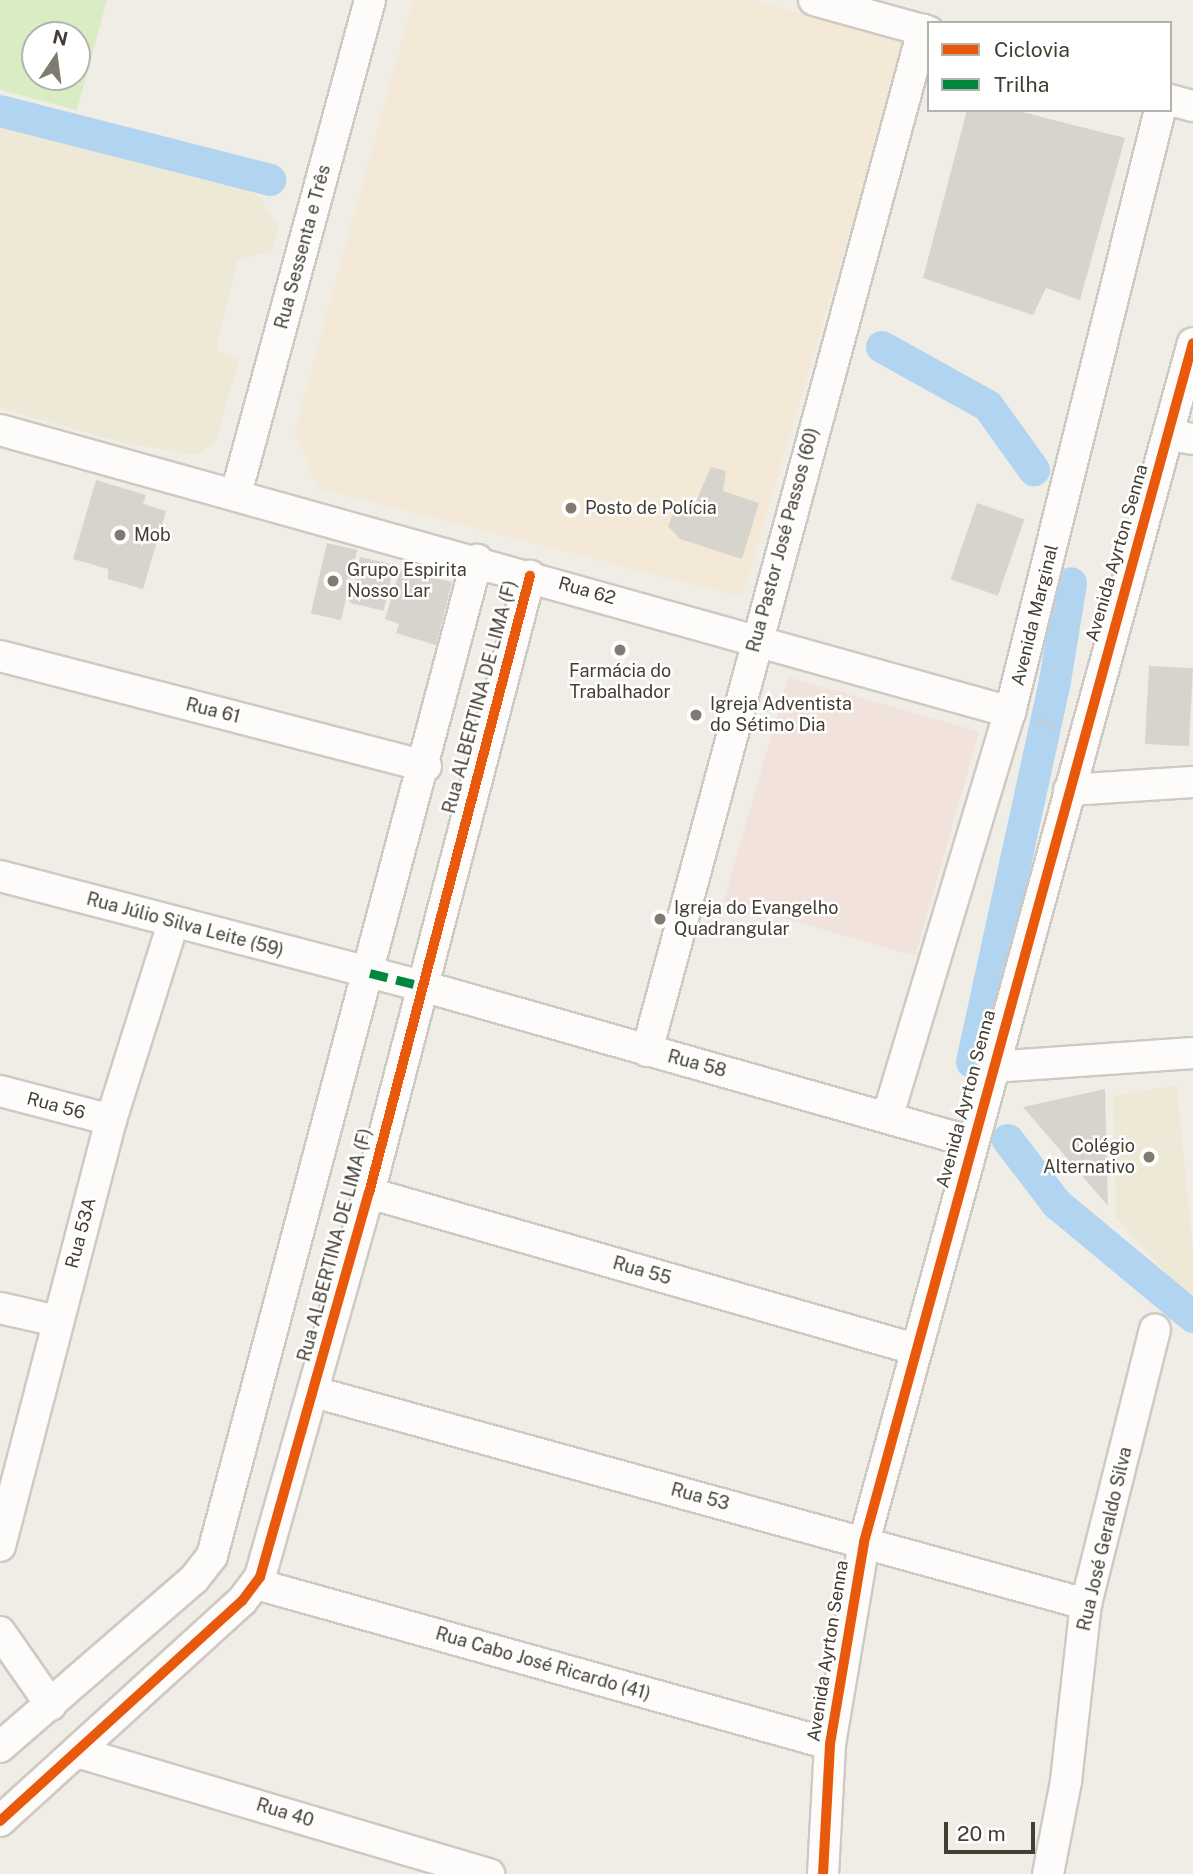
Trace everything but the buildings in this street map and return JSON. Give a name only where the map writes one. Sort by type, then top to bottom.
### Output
[{"type":"street","name":"Rua Sessenta e Três","points":[[236,494],[370,0]]},
{"type":"street","points":[[814,0],[926,31]]},
{"type":"street","name":"Rua Pastor José Passos (60)","points":[[647,1051],[756,639],[926,31]]},
{"type":"street","points":[[1172,101],[1193,106]]},
{"type":"street","name":"Avenida Marginal","points":[[888,1115],[1019,715],[1160,112]]},
{"type":"street","name":"Avenida Ayrton Senna","points":[[823,1874],[830,1744],[864,1542],[1069,790],[1180,437],[1193,343]]},
{"type":"street","name":"Rua 62","points":[[0,430],[477,560],[1019,715]]},
{"type":"street","points":[[0,1747],[194,1579],[212,1556],[426,766],[477,560]]},
{"type":"street","name":"Rua ALBERTINA DE LIMA (F)","points":[[0,1821],[80,1753],[256,1584],[314,1392],[369,1193],[530,576]]},
{"type":"street","name":"Rua 61","points":[[0,656],[426,766]]},
{"type":"street","points":[[1069,790],[1193,782]]},
{"type":"street","name":"Rua Júlio Silva Leite (59)","points":[[0,876],[422,986]]},
{"type":"street","name":"Rua 53A","points":[[0,1546],[111,1120],[173,923]]},
{"type":"street","name":"Rua 58","points":[[422,986],[647,1051],[888,1115],[972,1142]]},
{"type":"street","points":[[993,1067],[1193,1053]]},
{"type":"street","name":"Rua 56","points":[[0,1091],[111,1120]]},
{"type":"street","name":"Rua 55","points":[[369,1193],[915,1349]]},
{"type":"street","points":[[0,1308],[57,1321]]},
{"type":"street","name":"Rua José Geraldo Silva","points":[[1048,1874],[1066,1781],[1086,1604],[1155,1330]]},
{"type":"street","name":"Rua 53","points":[[314,1392],[1086,1604]]},
{"type":"street","name":"Rua Cabo José Ricardo (41)","points":[[256,1584],[830,1744]]},
{"type":"street","points":[[0,1632],[51,1705]]},
{"type":"street","name":"Rua 40","points":[[80,1753],[489,1874]]},
{"type":"path","points":[[1019,715],[1066,730]]},
{"type":"shaded area","points":[[413,0],[750,0],[906,40],[742,597],[318,488],[295,431]]},
{"type":"shaded area","points":[[0,126],[256,192],[278,225],[272,250],[237,261],[216,351],[239,359],[215,443],[196,455],[124,443],[0,408]]},
{"type":"shaded area","points":[[788,677],[979,732],[915,956],[724,901]]},
{"type":"shaded area","name":"Colégio Alternativo","points":[[1177,1085],[1193,1252],[1193,1292],[1184,1293],[1116,1218],[1113,1096]]},
{"type":"green space","points":[[0,0],[107,0],[91,59],[91,21],[21,21],[21,91],[82,91],[77,110],[0,90]]},
{"type":"waterway","points":[[0,111],[270,180]]},
{"type":"waterway","points":[[882,347],[988,406],[1034,470]]},
{"type":"waterway","points":[[972,1062],[1055,681],[1071,583]]},
{"type":"waterway","points":[[1008,1140],[1057,1204],[1193,1317]]},
{"type":"marked path","points":[[370,973],[422,986]]},
{"type":"cycle path","points":[[823,1874],[830,1744],[864,1542],[1193,343]]},
{"type":"cycle path","points":[[0,1821],[242,1601],[260,1577],[369,1193],[530,576]]},
{"type":"place","name":"Posto de Polícia","points":[[571,508]]},
{"type":"place","name":"Mob","points":[[120,535]]},
{"type":"place","name":"Grupo Espirita Nosso Lar","points":[[333,581]]},
{"type":"place","name":"Farmácia do Trabalhador","points":[[620,650]]},
{"type":"place","name":"Igreja Adventista do Sétimo Dia","points":[[696,715]]},
{"type":"place","name":"Igreja do Evangelho Quadrangular","points":[[660,919]]},
{"type":"place","name":"Colégio Alternativo","points":[[1149,1157]]}]
